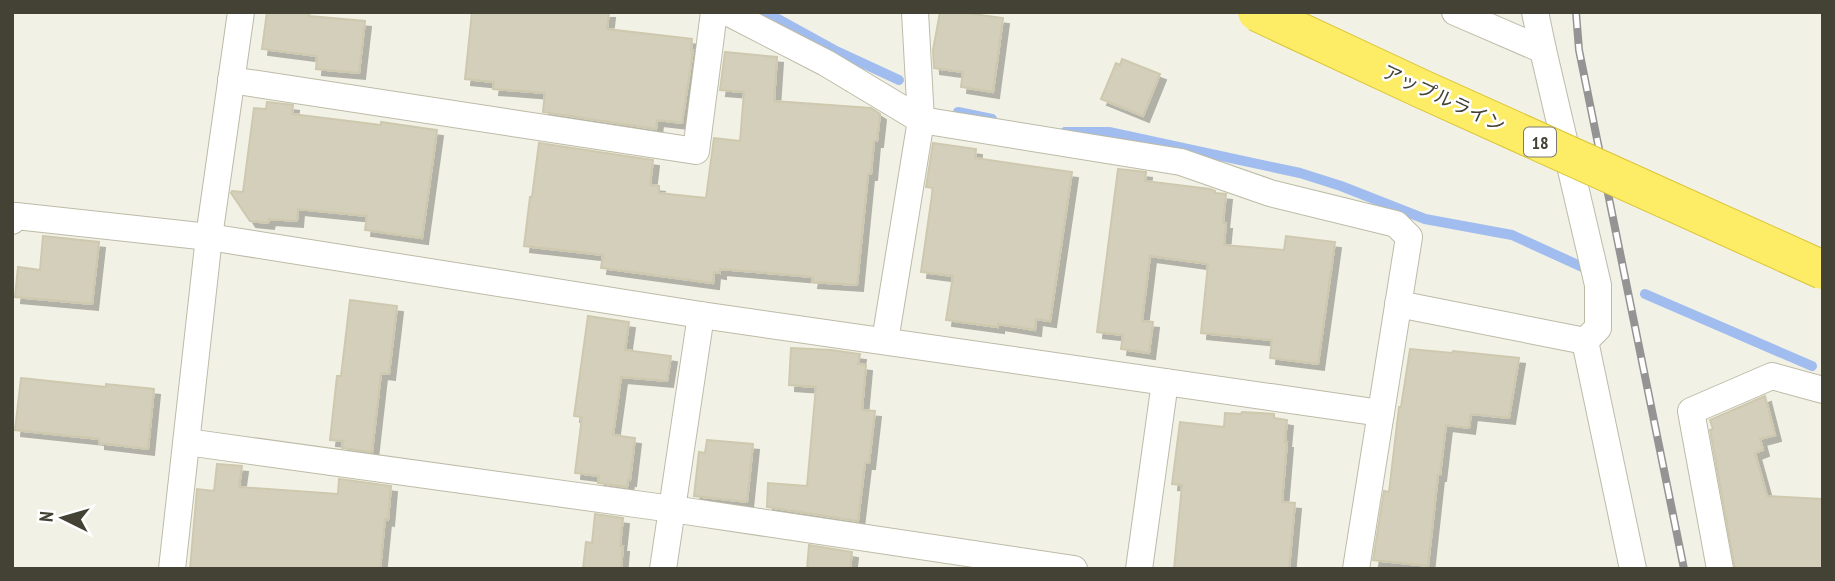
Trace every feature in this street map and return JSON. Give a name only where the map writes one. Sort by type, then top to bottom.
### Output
[{"type":"highway","name":"アップルライン","points":[[1257,12],[1823,270]]},
{"type":"street","points":[[172,569],[209,237],[241,12]]},
{"type":"street","points":[[231,80],[696,150],[714,12]]},
{"type":"street","points":[[727,12],[826,64],[921,120],[1181,162],[1270,192],[1396,224],[1409,237],[1356,569]]},
{"type":"street","points":[[886,341],[921,120],[915,12]]},
{"type":"street","points":[[1455,12],[1543,50]]},
{"type":"street","points":[[1535,12],[1598,285],[1598,328],[1585,341]]},
{"type":"street","points":[[12,222],[16,216],[209,237],[701,315],[1381,413]]},
{"type":"street","points":[[1398,304],[1585,341]]},
{"type":"street","points":[[663,569],[701,315]]},
{"type":"street","points":[[1585,341],[1633,569]]},
{"type":"street","points":[[1720,569],[1691,411],[1772,376],[1823,390]]},
{"type":"street","points":[[1139,569],[1165,382]]},
{"type":"street","points":[[187,442],[672,509],[1074,569]]},
{"type":"building","points":[[267,12],[310,12],[309,16],[365,21],[359,73],[316,69],[317,56],[262,49]]},
{"type":"building","points":[[472,12],[609,12],[607,29],[692,39],[693,50],[682,123],[657,120],[656,129],[543,112],[545,93],[493,89],[494,82],[465,79]]},
{"type":"building","points":[[940,12],[1003,18],[993,92],[961,87],[963,72],[934,68],[933,50]]},
{"type":"building","points":[[725,52],[777,57],[774,101],[871,108],[880,114],[871,174],[868,174],[857,285],[812,282],[813,277],[720,269],[720,273],[714,272],[713,283],[601,268],[603,255],[524,246],[539,143],[653,160],[650,185],[659,186],[659,193],[706,198],[714,138],[740,141],[744,92],[720,90]]},
{"type":"building","points":[[1122,59],[1160,74],[1143,116],[1101,99],[1116,63],[1120,65]]},
{"type":"building","points":[[267,102],[293,105],[292,114],[437,130],[422,238],[365,230],[367,216],[298,209],[297,221],[250,221],[231,193],[243,192],[254,108],[266,109]]},
{"type":"building","points":[[933,143],[976,149],[975,158],[1072,172],[1050,321],[1036,319],[1035,330],[946,320],[953,276],[921,272],[933,188],[926,187]]},
{"type":"building","points":[[1118,169],[1146,172],[1145,181],[1210,189],[1215,193],[1226,194],[1224,245],[1284,250],[1286,236],[1335,242],[1318,364],[1270,358],[1272,340],[1201,333],[1208,264],[1150,256],[1142,321],[1153,322],[1149,353],[1121,349],[1123,335],[1097,332]]},
{"type":"building","points":[[43,236],[99,242],[92,304],[15,297],[18,267],[40,270]]},
{"type":"building","points":[[350,300],[397,306],[389,374],[381,373],[372,452],[342,448],[343,441],[330,440],[337,376],[341,376]]},
{"type":"building","points":[[588,316],[629,322],[625,350],[671,356],[667,381],[621,377],[613,435],[635,438],[627,487],[598,483],[599,476],[575,473],[582,417],[574,416]]},
{"type":"building","points":[[791,348],[860,354],[858,364],[866,365],[862,410],[875,411],[858,521],[767,507],[768,483],[807,486],[816,387],[789,385]]},
{"type":"building","points":[[1410,349],[1519,358],[1509,418],[1471,414],[1469,428],[1446,425],[1428,566],[1373,560],[1384,491],[1389,492],[1399,407]]},
{"type":"building","points":[[21,378],[154,389],[148,449],[99,443],[99,439],[15,430]]},
{"type":"building","points":[[1765,396],[1775,435],[1760,439],[1763,450],[1755,453],[1767,496],[1822,499],[1823,569],[1735,569],[1710,420]]},
{"type":"building","points":[[1225,413],[1274,414],[1274,418],[1287,420],[1282,502],[1295,503],[1289,569],[1174,569],[1182,485],[1172,484],[1180,422],[1224,427]]},
{"type":"building","points":[[707,440],[753,444],[747,502],[694,496],[699,452],[705,453]]},
{"type":"building","points":[[217,464],[242,466],[239,487],[338,494],[339,479],[391,486],[380,569],[190,569],[197,489],[214,491]]},
{"type":"building","points":[[595,514],[623,518],[621,569],[583,569],[586,542],[592,543]]},
{"type":"building","points":[[809,545],[852,552],[850,569],[807,569]]},
{"type":"waterway","points":[[765,12],[834,50],[899,80]]},
{"type":"waterway","points":[[958,112],[992,119]]},
{"type":"waterway","points":[[1065,132],[1109,132],[1300,173],[1425,219],[1512,235],[1591,271]]},
{"type":"waterway","points":[[1645,294],[1812,366]]},
{"type":"railway","points":[[1576,12],[1579,50],[1684,569]]}]
